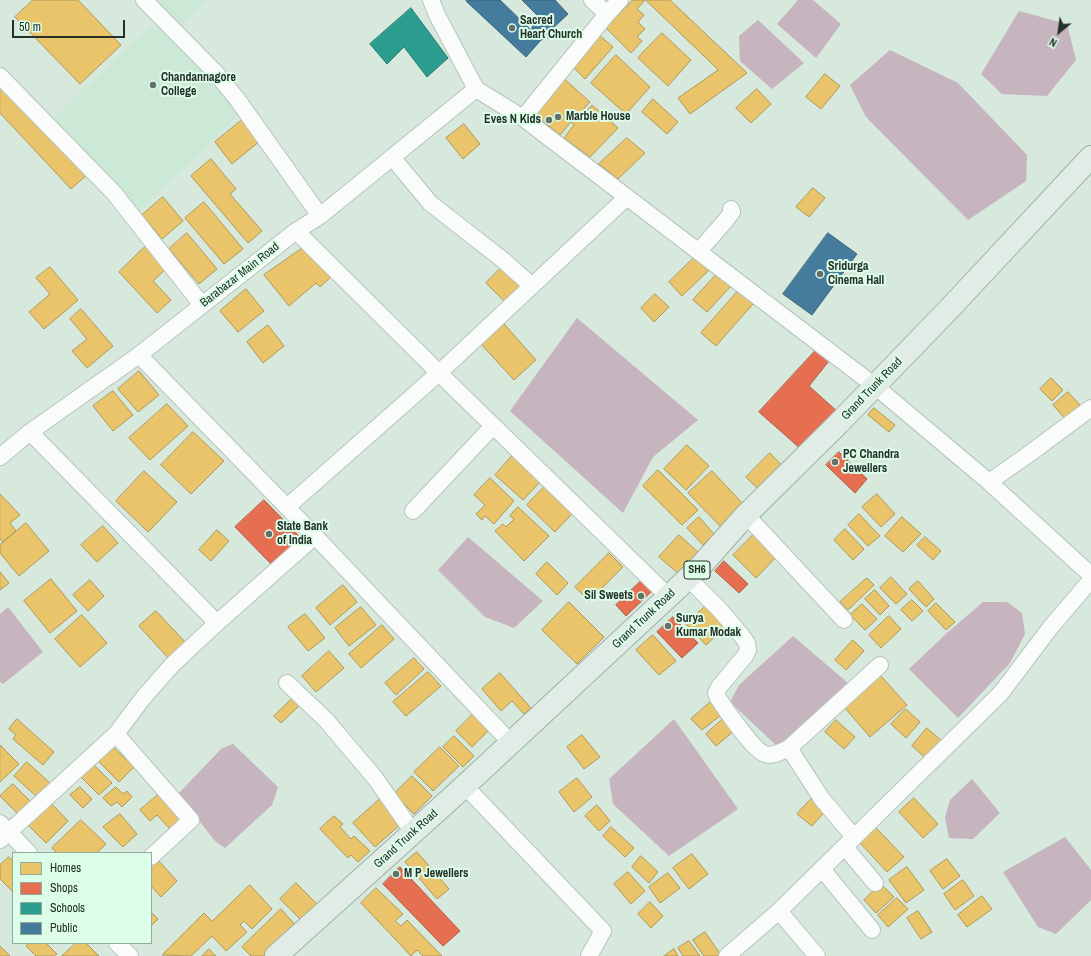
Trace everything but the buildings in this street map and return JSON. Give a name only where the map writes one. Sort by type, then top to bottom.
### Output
[{"type":"main road","name":"Grand Trunk Road","points":[[276,956],[465,786],[697,570],[746,515],[875,386],[1091,157]]},
{"type":"street","points":[[144,0],[216,73],[237,99],[320,216]]},
{"type":"street","points":[[431,0],[437,15],[476,89],[523,118],[875,386],[989,482],[1091,574]]},
{"type":"street","points":[[592,0],[607,14]]},
{"type":"street","points":[[523,118],[620,0]]},
{"type":"street","points":[[0,76],[114,193],[202,305]]},
{"type":"street","name":"Barabazar Main Road","points":[[0,457],[30,432],[139,355],[296,231],[320,216],[476,89]]},
{"type":"street","points":[[392,157],[430,203],[503,260],[532,286]]},
{"type":"street","points":[[287,507],[439,373],[627,197]]},
{"type":"street","points":[[699,251],[726,220],[732,212],[731,209]]},
{"type":"street","points":[[296,231],[493,426],[668,596]]},
{"type":"street","points":[[139,355],[315,536],[511,743]]},
{"type":"street","points":[[989,482],[1030,454],[1091,408]]},
{"type":"street","points":[[413,511],[493,426]]},
{"type":"street","points":[[30,432],[217,623]]},
{"type":"street","points":[[746,515],[844,620]]},
{"type":"street","points":[[28,852],[3,832],[116,734],[143,698],[172,665],[315,536]]},
{"type":"street","points":[[688,578],[733,624],[747,644],[748,650],[745,656],[719,687],[716,693],[718,698],[749,740],[761,752],[767,755],[778,753],[789,748],[880,665]]},
{"type":"street","points":[[727,956],[779,911],[1001,693],[1050,628],[1091,580]]},
{"type":"street","points":[[287,683],[326,720],[375,778],[413,832]]},
{"type":"street","points":[[116,734],[191,820],[152,856]]},
{"type":"street","points":[[789,748],[875,883]]},
{"type":"street","points":[[465,786],[603,931],[589,956]]},
{"type":"street","points":[[822,869],[872,930]]},
{"type":"street","points":[[779,911],[817,956]]},
{"type":"street","points":[[118,944],[130,956]]},
{"type":"shaded area","name":"Chandannagore College","points":[[152,0],[207,0],[179,29],[241,113],[136,214],[51,120],[164,14]]},
{"type":"shaded area","points":[[798,0],[813,0],[841,24],[816,58],[777,24]]},
{"type":"shaded area","points":[[1019,11],[1067,24],[1076,60],[1047,96],[1002,94],[981,74]]},
{"type":"shaded area","points":[[758,20],[804,63],[772,89],[740,61],[739,36]]},
{"type":"shaded area","points":[[890,50],[958,83],[1027,155],[1026,181],[968,220],[866,117],[850,85]]},
{"type":"shaded area","points":[[577,318],[698,420],[653,457],[623,513],[510,411]]},
{"type":"shaded area","points":[[468,537],[543,601],[514,628],[485,617],[438,570]]},
{"type":"shaded area","points":[[983,602],[1007,602],[1022,613],[1025,634],[1010,663],[958,718],[909,669],[948,632]]},
{"type":"shaded area","points":[[8,607],[43,652],[3,684],[0,682],[0,614]]},
{"type":"shaded area","points":[[793,636],[848,683],[779,748],[730,702],[739,685]]},
{"type":"shaded area","points":[[674,719],[738,809],[669,856],[613,804],[609,779]]},
{"type":"shaded area","points":[[233,744],[278,787],[272,805],[225,848],[215,841],[178,794],[222,748]]},
{"type":"shaded area","points":[[972,779],[1000,813],[973,839],[949,838],[945,817],[950,800]]},
{"type":"shaded area","points":[[1065,837],[1091,870],[1091,900],[1056,934],[1038,927],[1003,872]]},
{"type":"place","name":"Sacred Heart Church","points":[[512,28]]},
{"type":"place","name":"Chandannagore College","points":[[153,85]]},
{"type":"place","name":"Marble House","points":[[558,117]]},
{"type":"place","name":"Eves N Kids","points":[[549,120]]},
{"type":"place","name":"Sridurga Cinema Hall","points":[[820,274]]},
{"type":"place","name":"PC Chandra Jewellers","points":[[835,462]]},
{"type":"place","name":"State Bank of India","points":[[269,534]]},
{"type":"place","name":"Sil Sweets","points":[[641,596]]},
{"type":"place","name":"Surya Kumar Modak","points":[[668,626]]},
{"type":"place","name":"M P Jewellers","points":[[396,874]]}]
